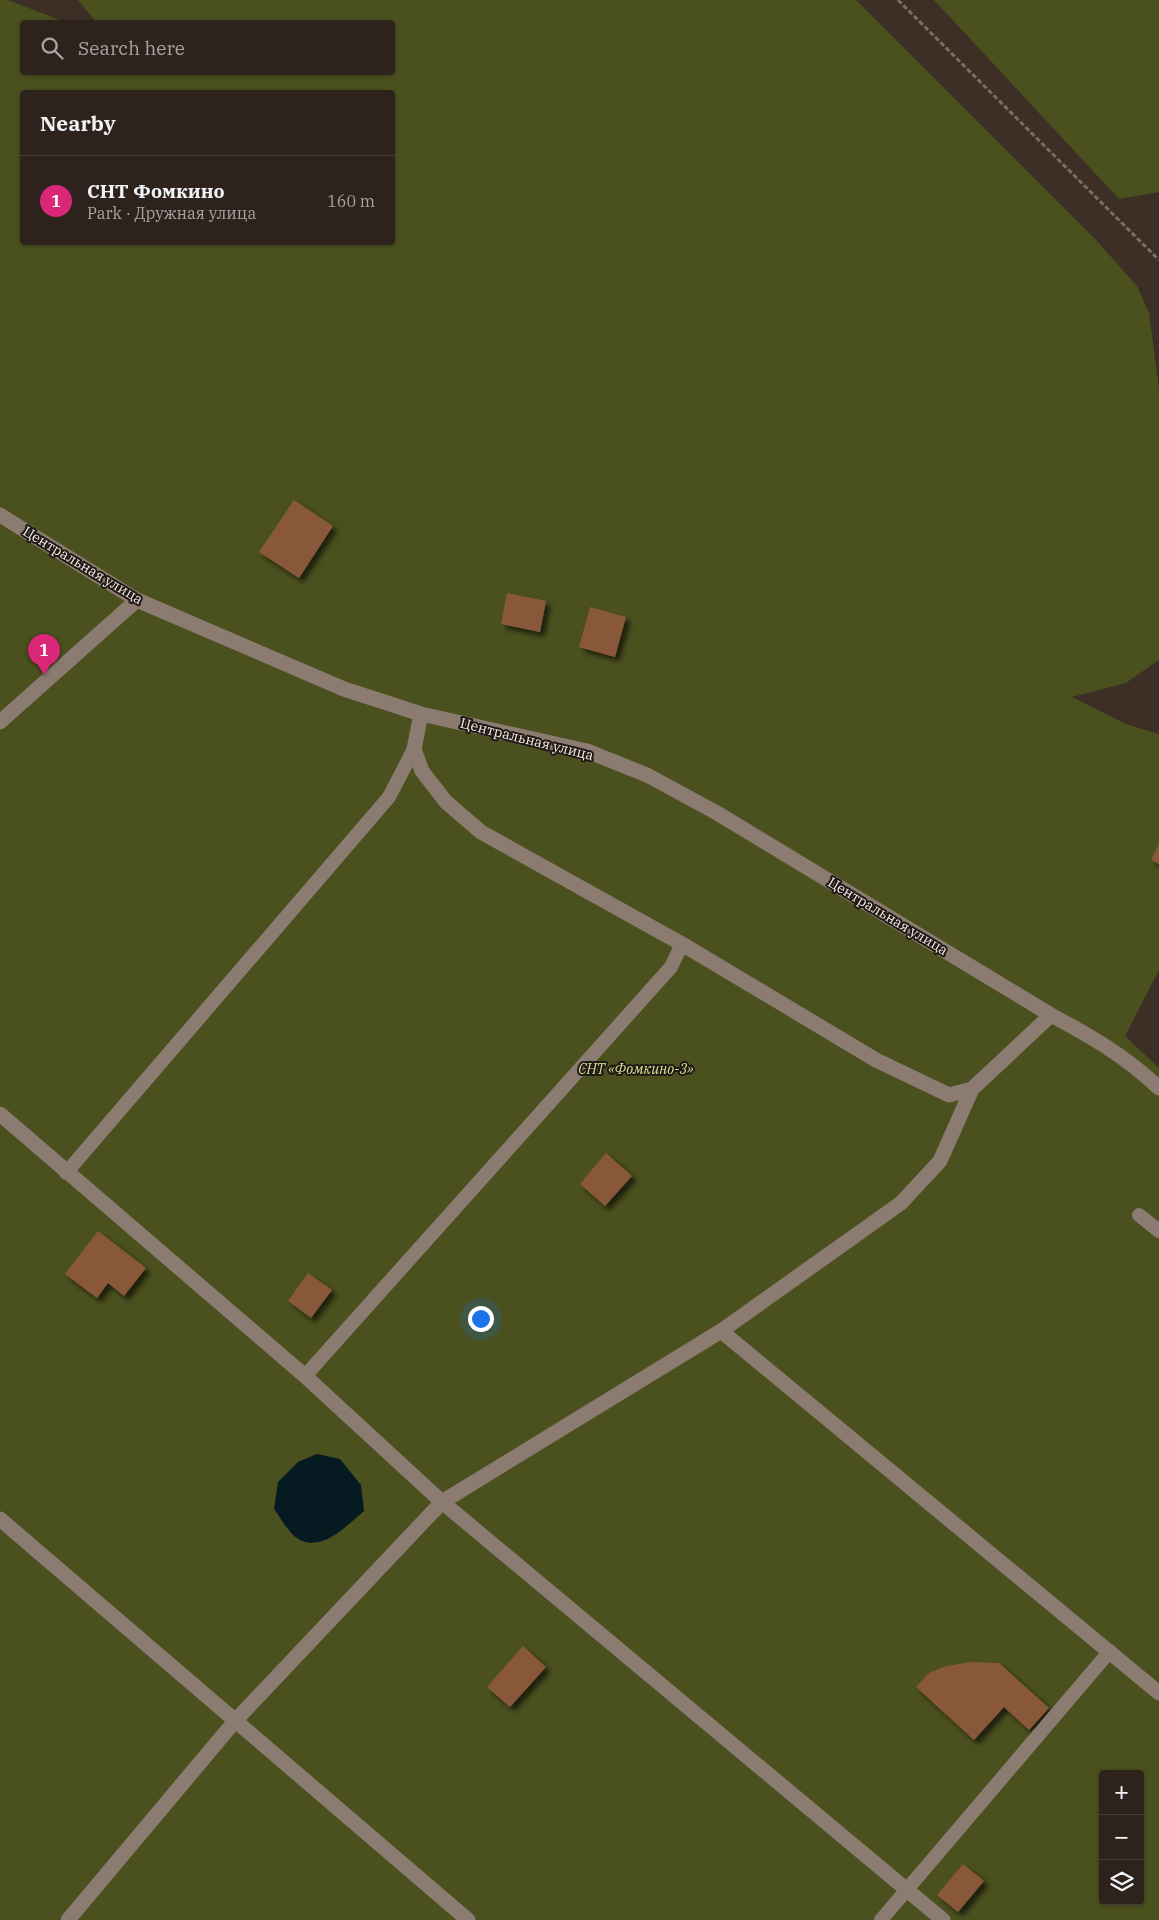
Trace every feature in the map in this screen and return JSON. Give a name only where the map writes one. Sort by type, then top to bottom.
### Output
[{"type":"street","name":"Центральная улица","points":[[0,515],[137,600],[344,689],[421,714],[587,751],[647,775],[717,813],[1051,1015],[1106,1045],[1134,1065],[1159,1088]]},
{"type":"street","points":[[0,722],[137,600]]},
{"type":"street","points":[[421,714],[414,749],[422,771],[446,802],[481,832],[682,944],[876,1060],[949,1095],[972,1089]]},
{"type":"street","points":[[68,1920],[235,1721],[442,1502],[721,1331],[901,1203],[940,1161],[972,1089],[1051,1015]]},
{"type":"street","points":[[0,1114],[66,1173],[305,1376],[442,1502],[943,1920]]},
{"type":"street","points":[[721,1331],[1159,1693]]},
{"type":"street","points":[[0,1519],[468,1920]]},
{"type":"lane","points":[[66,1173],[389,798],[414,749]]},
{"type":"lane","points":[[305,1376],[671,966],[682,944]]},
{"type":"lane","points":[[1139,1215],[1159,1231]]},
{"type":"lane","points":[[881,1920],[1110,1651]]},
{"type":"path","points":[[898,0],[1159,260]]},
{"type":"green space","name":"СНТ «Фомкино-3»","points":[[0,0],[8,0],[60,20],[20,20],[20,75],[395,75],[395,20],[94,20],[78,0],[856,0],[1097,241],[1137,286],[1149,313],[1159,389],[1159,660],[1126,683],[1072,697],[1126,724],[1159,734],[1159,970],[1125,1036],[1159,1068],[1159,1920],[0,1920]]},
{"type":"green space","points":[[934,0],[1159,0],[1159,192],[1119,199]]},
{"type":"water","points":[[317,1454],[340,1459],[361,1485],[364,1511],[331,1537],[312,1543],[302,1541],[293,1535],[274,1509],[278,1482],[298,1462]]},
{"type":"building","points":[[294,500],[333,526],[299,578],[259,552]]},
{"type":"building","points":[[507,593],[546,601],[540,632],[501,624]]},
{"type":"building","points":[[590,607],[626,617],[615,657],[579,647]]},
{"type":"building","points":[[1159,844],[1159,864],[1151,860]]},
{"type":"building","points":[[606,1153],[632,1176],[605,1206],[580,1184]]},
{"type":"building","points":[[98,1231],[146,1268],[124,1296],[108,1283],[97,1298],[65,1274]]},
{"type":"building","points":[[308,1273],[332,1290],[311,1318],[288,1301]]},
{"type":"building","points":[[523,1646],[546,1667],[510,1707],[487,1687]]},
{"type":"building","points":[[971,1662],[999,1663],[1049,1708],[1029,1730],[1004,1707],[974,1740],[916,1687],[929,1673],[946,1666]]},
{"type":"building","points":[[963,1864],[984,1881],[958,1912],[937,1895]]},
{"type":"place","name":"СНТ Фомкино","points":[[44,675]]}]
